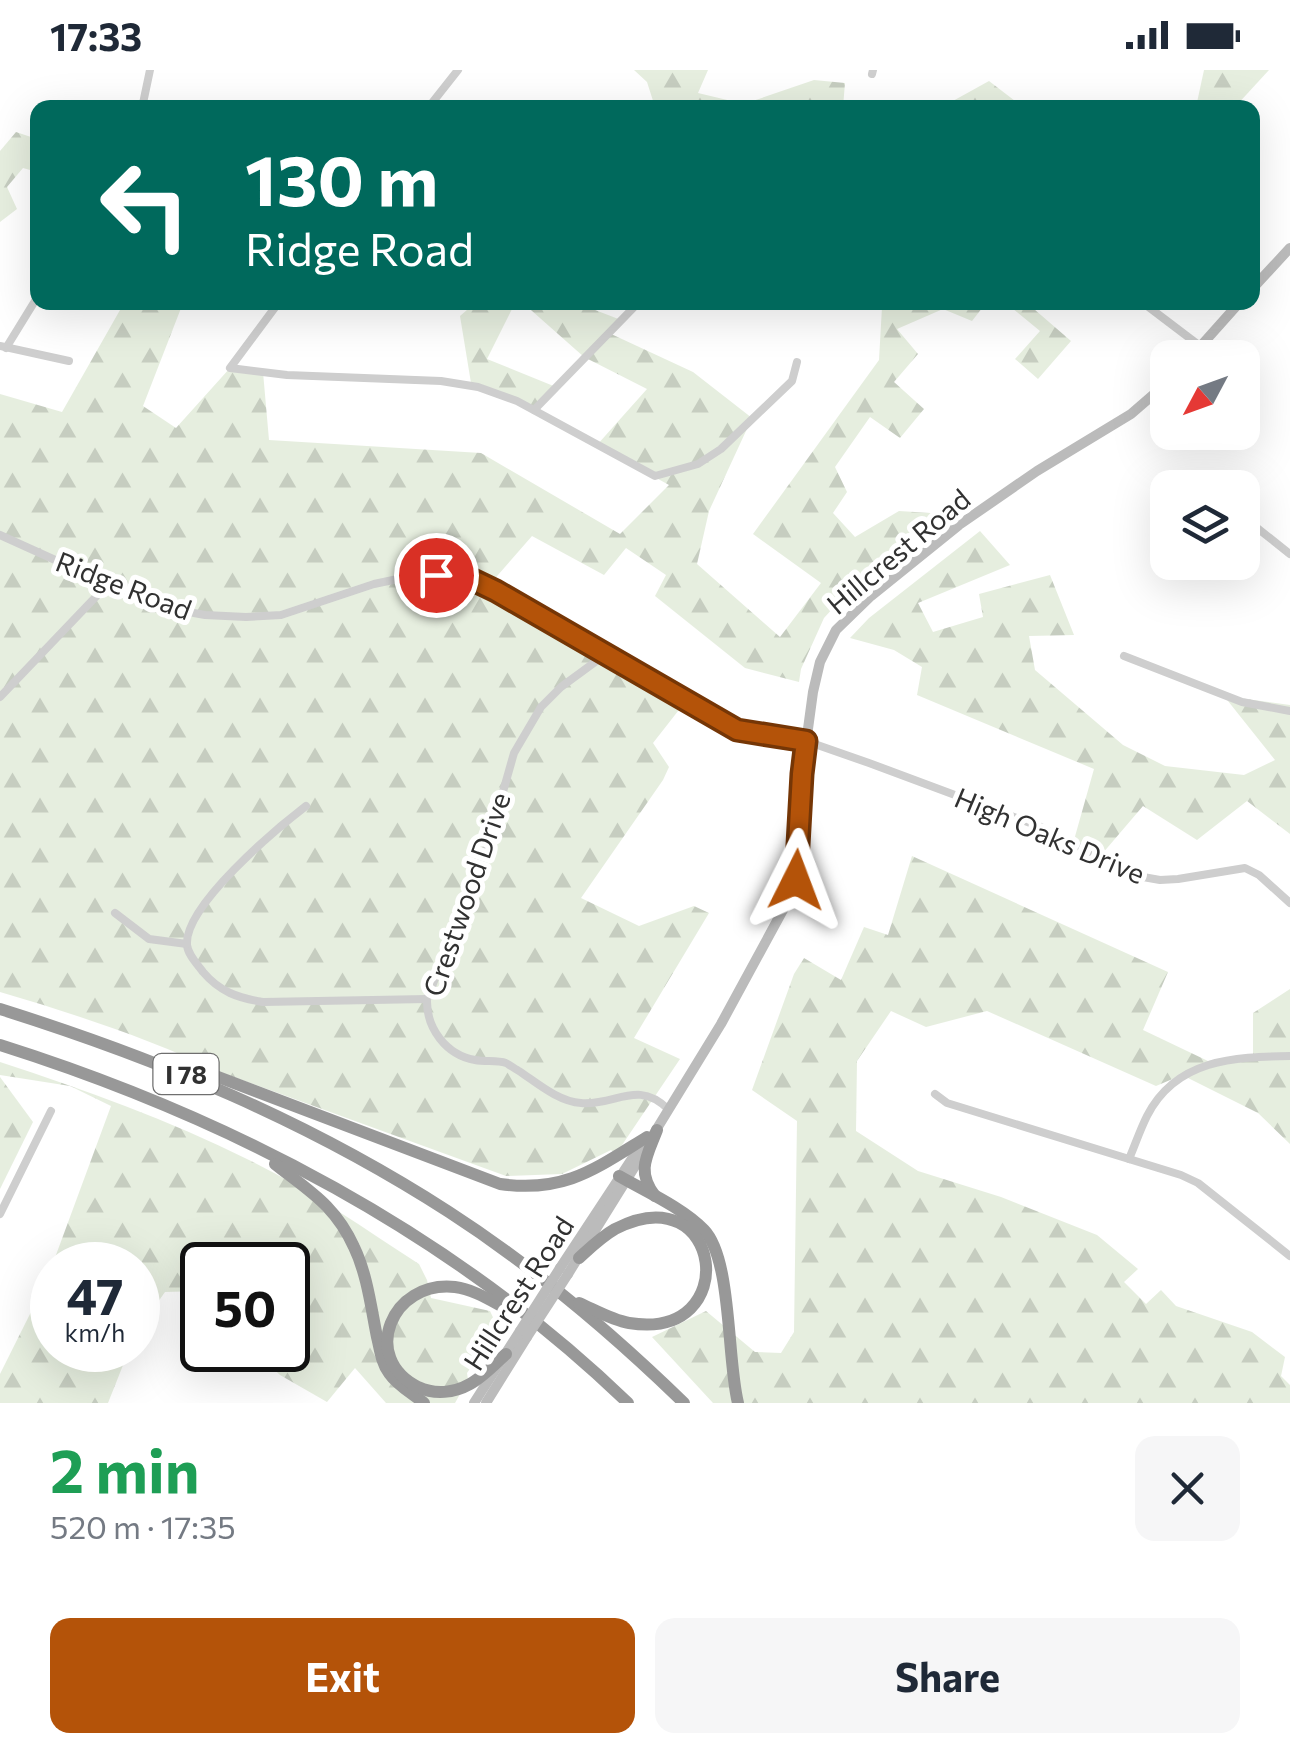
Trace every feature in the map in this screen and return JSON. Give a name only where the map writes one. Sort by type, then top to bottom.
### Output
[{"type":"highway","points":[[0,1009],[122,1041],[500,1184],[533,1187],[564,1182],[599,1167],[652,1134]]},
{"type":"highway","name":"I 78","points":[[0,1009],[166,1066],[321,1138],[449,1212],[511,1256],[633,1354],[684,1403]]},
{"type":"highway","name":"I 78","points":[[0,1045],[105,1079],[250,1144],[336,1188],[422,1239],[483,1282],[628,1403]]},
{"type":"highway","points":[[652,1134],[643,1166],[656,1198]]},
{"type":"highway","points":[[250,1144],[309,1188],[336,1216],[364,1272],[386,1370],[424,1403]]},
{"type":"highway","points":[[623,1179],[692,1220],[713,1242],[722,1278],[738,1403]]},
{"type":"highway","points":[[561,1295],[620,1321],[662,1322],[692,1305],[705,1286],[707,1275],[705,1255],[698,1240],[681,1224],[665,1219],[644,1219],[622,1226],[579,1258]]},
{"type":"highway","points":[[506,1354],[471,1383],[454,1391],[437,1392],[413,1385],[395,1367],[388,1332],[402,1303],[422,1290],[438,1287],[460,1287],[489,1299],[546,1332]]},
{"type":"main road","points":[[1260,280],[1290,248]]},
{"type":"main road","points":[[1205,340],[1233,310]]},
{"type":"main road","name":"Hillcrest Road","points":[[486,1403],[524,1334],[721,1024],[790,897],[798,873],[806,741],[820,662],[832,637],[871,596],[959,525],[1131,414],[1150,398]]},
{"type":"main road","name":"Hillcrest Road","points":[[564,1271],[579,1258],[623,1179]]},
{"type":"main road","name":"Hillcrest Road","points":[[474,1403],[524,1334]]},
{"type":"street","points":[[144,100],[150,70]]},
{"type":"street","points":[[434,100],[458,70]]},
{"type":"street","points":[[30,308],[3,347],[69,361]]},
{"type":"street","points":[[273,310],[230,368],[287,375],[462,383],[497,392],[655,476],[698,464],[721,448],[792,381],[798,362]]},
{"type":"street","points":[[534,410],[631,310]]},
{"type":"street","points":[[1153,310],[1192,340]]},
{"type":"street","points":[[1260,530],[1290,554]]},
{"type":"street","name":"Ridge Road","points":[[0,536],[172,609],[205,616],[292,612],[396,579],[436,575],[471,579],[737,730],[806,741]]},
{"type":"street","points":[[0,696],[108,584]]},
{"type":"street","name":"Crestwood Drive","points":[[606,654],[541,708],[514,754],[489,841],[426,1009],[436,1034],[453,1052],[472,1060],[506,1063],[557,1096],[587,1103],[644,1094],[668,1109]]},
{"type":"street","points":[[1124,656],[1242,702],[1290,712]]},
{"type":"street","name":"High Oaks Drive","points":[[806,741],[1040,827],[1143,878],[1178,879],[1245,868],[1260,875],[1290,903]]},
{"type":"street","points":[[306,806],[211,895],[195,917],[187,944],[193,960],[219,988],[243,999],[427,999]]},
{"type":"street","points":[[115,913],[149,939],[187,944]]},
{"type":"street","points":[[1129,1160],[1156,1103],[1190,1071],[1219,1062],[1290,1056]]},
{"type":"street","points":[[934,1094],[947,1103],[1181,1175],[1198,1183],[1290,1256]]},
{"type":"street","points":[[0,1214],[51,1111]]},
{"type":"green space","points":[[634,70],[708,70],[698,93],[727,100],[653,100],[647,82]]},
{"type":"green space","points":[[1204,70],[1269,70],[1241,100],[1198,100]]},
{"type":"green space","points":[[814,80],[845,83],[844,100],[756,100]]},
{"type":"green space","points":[[989,81],[1014,100],[955,100]]},
{"type":"green space","points":[[16,132],[30,137],[30,170],[23,168],[7,187],[17,209],[0,222],[0,151]]},
{"type":"green space","points":[[120,310],[180,310],[143,406],[176,428],[230,368],[263,372],[269,440],[481,453],[620,534],[669,485],[597,445],[647,389],[584,357],[531,310],[595,310],[621,320],[609,333],[693,372],[752,418],[709,511],[697,564],[780,637],[821,583],[753,534],[879,360],[882,310],[941,310],[897,329],[918,354],[894,382],[924,409],[900,438],[870,417],[835,467],[847,492],[833,513],[855,537],[899,511],[946,514],[847,593],[824,618],[799,682],[745,668],[655,596],[666,575],[626,548],[604,575],[532,536],[484,591],[682,706],[653,743],[669,767],[663,780],[581,898],[639,926],[694,906],[709,913],[634,1038],[680,1059],[616,1154],[611,1150],[562,1174],[506,1176],[220,1072],[112,1028],[0,992],[0,394],[62,412]]},
{"type":"green space","points":[[467,310],[512,310],[487,359],[556,387],[533,407],[471,383],[460,316]]},
{"type":"green space","points":[[945,310],[981,310],[972,321]]},
{"type":"green space","points":[[1014,310],[1035,310],[1071,341],[1038,379],[1015,359],[1040,331]]},
{"type":"green space","points":[[980,531],[1010,565],[918,603],[933,632],[983,617],[979,594],[1050,575],[1074,635],[1029,636],[1035,670],[1123,745],[1165,766],[1244,775],[1275,760],[1224,696],[1290,705],[1290,834],[1247,801],[1197,840],[1143,806],[1102,854],[1074,840],[1094,769],[917,695],[922,667],[894,650],[850,638],[869,618]]},
{"type":"green space","points":[[912,856],[1168,972],[1143,1030],[1208,1061],[1253,1054],[1253,1013],[1290,989],[1290,1144],[1258,1113],[1182,1075],[1156,1086],[987,1011],[926,1027],[891,1011],[857,1061],[856,1131],[918,1171],[1001,1197],[1097,1235],[1138,1269],[1124,1282],[1146,1304],[1161,1290],[1176,1306],[1252,1332],[1285,1357],[1281,1376],[1290,1385],[1290,1403],[713,1403],[652,1337],[706,1311],[755,1352],[781,1353],[794,1332],[797,1121],[752,1090],[794,974],[804,958],[841,980],[864,927],[888,935]]},
{"type":"green space","points":[[0,1062],[69,1086],[0,1075]]},
{"type":"green space","points":[[0,1077],[33,1122],[0,1189]]},
{"type":"green space","points":[[71,1086],[188,1132],[271,1171],[419,1264],[431,1298],[490,1311],[498,1328],[467,1373],[468,1380],[455,1403],[386,1403],[355,1368],[327,1402],[277,1372],[310,1372],[310,1242],[180,1242],[180,1292],[165,1292],[160,1299],[160,1242],[61,1242],[111,1106]]},
{"type":"green space","points":[[30,1314],[30,1372],[120,1372],[108,1403],[0,1403],[0,1374]]},
{"type":"route","points":[[436,575],[471,579],[496,591],[737,730],[806,741],[796,880]]}]
